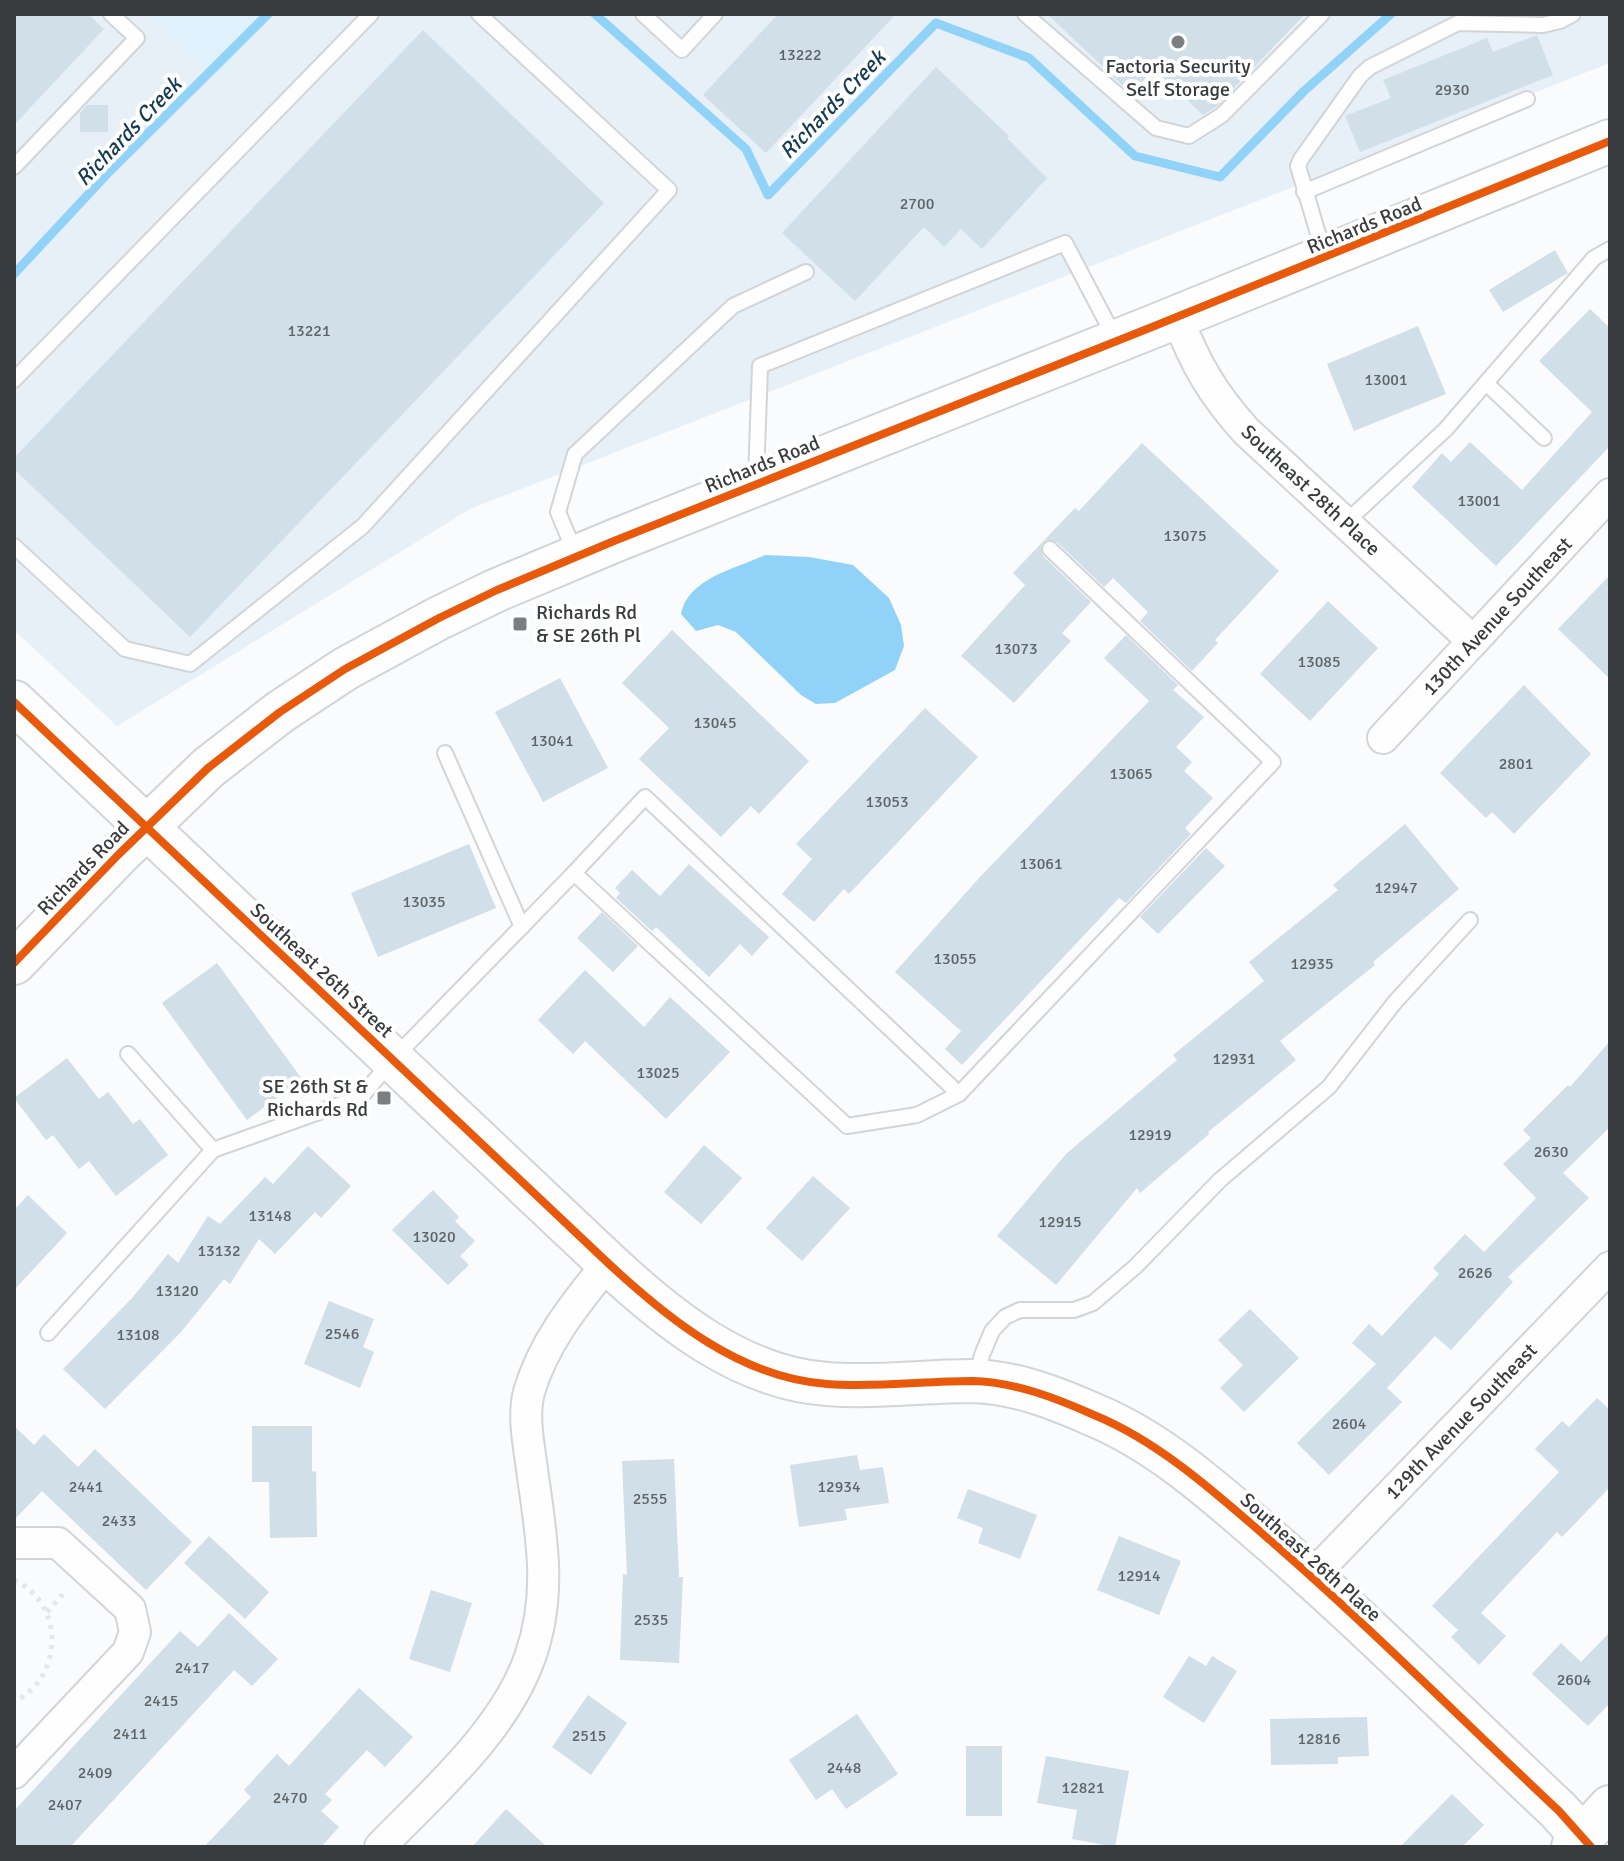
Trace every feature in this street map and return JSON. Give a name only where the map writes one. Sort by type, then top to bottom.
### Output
[{"type":"street","name":"Richards Road","points":[[14,963],[208,768],[280,712],[345,669],[485,595],[1610,141]]},
{"type":"street","name":"Southeast 28th Place","points":[[1177,317],[1195,363],[1221,403],[1246,431],[1473,641]]},
{"type":"street","name":"130th Avenue Southeast","points":[[1383,738],[1610,494]]},
{"type":"street","name":"Southeast 26th Street","points":[[14,702],[608,1263]]},
{"type":"street","name":"Southeast 26th Place","points":[[608,1263],[641,1294],[696,1334],[739,1359],[778,1374],[824,1384],[869,1386],[975,1381],[1039,1392],[1099,1416],[1150,1446],[1231,1506],[1312,1576],[1559,1811],[1582,1844]]},
{"type":"street","points":[[380,1847],[487,1732],[512,1698],[531,1657],[542,1605],[545,1555],[527,1434],[528,1395],[547,1345],[608,1263]]},
{"type":"street","name":"129th Avenue Southeast","points":[[1312,1576],[1610,1267]]},
{"type":"street","points":[[14,1543],[58,1543],[130,1609],[135,1632],[128,1652],[14,1773]]},
{"type":"street","points":[[1582,1844],[1610,1807]]},
{"type":"lane","points":[[14,167],[137,38],[111,14]]},
{"type":"lane","points":[[14,380],[371,14]]},
{"type":"lane","points":[[14,546],[125,649],[190,664],[363,526],[669,190],[479,14]]},
{"type":"lane","points":[[643,14],[682,50],[715,14]]},
{"type":"lane","points":[[1025,14],[1156,128],[1189,136],[1222,115],[1322,14]]},
{"type":"lane","points":[[1325,258],[1298,171],[1301,159],[1360,76],[1370,67],[1458,23],[1543,25],[1573,14]]},
{"type":"lane","points":[[1304,192],[1527,99]]},
{"type":"lane","points":[[756,484],[760,366],[1065,243],[1117,342]]},
{"type":"lane","points":[[1345,523],[1446,429],[1594,258],[1610,249]]},
{"type":"lane","points":[[577,556],[558,512],[575,454],[733,306],[806,272]]},
{"type":"lane","points":[[1486,383],[1544,438]]},
{"type":"lane","points":[[574,873],[847,1126],[917,1115],[959,1094],[1273,762],[1050,549]]},
{"type":"lane","points":[[445,753],[522,927]]},
{"type":"lane","points":[[48,1333],[213,1150],[361,1097],[393,1059],[645,797],[959,1094]]},
{"type":"lane","points":[[975,1381],[992,1331],[1005,1317],[1020,1310],[1074,1310],[1093,1303],[1135,1267],[1220,1180],[1329,1087],[1395,1002],[1470,920]]},
{"type":"lane","points":[[128,1054],[213,1150]]},
{"type":"path","points":[[14,1580],[35,1594],[47,1612],[53,1631],[52,1652],[46,1672],[34,1688],[14,1702]]},
{"type":"path","points":[[47,1612],[69,1587]]},
{"type":"shaded area","points":[[14,14],[1610,14],[1610,63],[470,509],[117,726],[14,630]]},
{"type":"shaded area","points":[[152,14],[275,14],[216,78]]},
{"type":"water","points":[[765,555],[809,557],[853,565],[889,598],[901,625],[904,646],[895,670],[835,703],[816,704],[801,695],[736,632],[718,625],[696,631],[681,614],[685,602],[703,583]]},
{"type":"building","points":[[14,14],[88,14],[104,29],[14,125]]},
{"type":"building","points":[[778,14],[896,14],[766,153],[703,95]]},
{"type":"building","name":"Factoria Security Self Storage","points":[[1047,14],[1305,14],[1216,107],[1203,115],[1154,69],[1131,93]]},
{"type":"building","points":[[423,30],[604,203],[190,637],[14,469],[14,458]]},
{"type":"building","points":[[1537,35],[1553,75],[1360,152],[1345,116],[1391,98],[1383,80],[1487,38],[1493,52]]},
{"type":"building","points":[[936,67],[1009,136],[1007,138],[1047,178],[982,249],[961,229],[944,247],[924,227],[855,301],[782,233]]},
{"type":"building","points":[[87,105],[108,105],[108,132],[80,132],[80,113]]},
{"type":"building","points":[[1555,250],[1568,273],[1503,312],[1489,290]]},
{"type":"building","points":[[1590,309],[1610,328],[1610,446],[1496,566],[1412,487],[1442,453],[1451,462],[1470,442],[1522,490],[1592,412],[1539,361]]},
{"type":"building","points":[[1418,326],[1446,394],[1354,431],[1327,364]]},
{"type":"building","points":[[1142,443],[1279,571],[1215,640],[1218,643],[1192,671],[1140,621],[1148,612],[1113,578],[1104,587],[1057,542],[1046,540],[1041,546],[1043,556],[1091,602],[1062,633],[1071,641],[1014,703],[961,656],[1025,585],[1013,573],[1075,508],[1079,511]]},
{"type":"building","points":[[1610,575],[1610,679],[1558,629]]},
{"type":"building","points":[[1328,601],[1378,648],[1310,721],[1260,674]]},
{"type":"building","points":[[672,630],[809,761],[759,814],[751,806],[721,837],[639,759],[669,728],[622,683]]},
{"type":"building","points":[[1126,635],[1178,685],[1173,690],[1204,717],[1176,747],[1192,762],[1184,771],[1213,798],[1185,828],[1191,834],[1126,903],[1119,898],[962,1065],[945,1049],[961,1031],[895,972],[980,877],[1149,701],[1104,658]]},
{"type":"building","points":[[560,678],[608,768],[543,802],[495,712]]},
{"type":"building","points":[[1524,685],[1591,754],[1514,834],[1492,812],[1486,818],[1440,773]]},
{"type":"building","points":[[925,708],[978,757],[849,894],[844,889],[814,922],[782,894],[812,859],[796,844]]},
{"type":"building","points":[[1405,824],[1459,889],[1373,962],[1375,965],[1280,1041],[1296,1060],[1140,1193],[1137,1188],[1056,1285],[997,1236],[1066,1154],[1177,1060],[1173,1055],[1264,981],[1249,962],[1338,890],[1333,885]]},
{"type":"building","points":[[469,844],[496,908],[378,957],[351,893]]},
{"type":"building","points":[[1206,848],[1225,866],[1158,934],[1140,917]]},
{"type":"building","points":[[689,864],[769,937],[752,956],[740,944],[709,977],[656,927],[652,931],[616,898],[620,893],[615,888],[632,870],[660,896]]},
{"type":"building","points":[[602,912],[638,946],[613,972],[577,938]]},
{"type":"building","points":[[217,963],[302,1079],[247,1120],[162,1003]]},
{"type":"building","points":[[585,970],[644,1027],[670,997],[730,1052],[666,1119],[585,1041],[573,1054],[538,1020]]},
{"type":"building","points":[[1610,1041],[1610,1127],[1563,1173],[1589,1198],[1508,1277],[1513,1282],[1451,1350],[1435,1336],[1387,1388],[1402,1402],[1329,1475],[1297,1443],[1376,1364],[1352,1343],[1369,1324],[1382,1336],[1439,1274],[1433,1268],[1465,1234],[1484,1252],[1536,1198],[1503,1164],[1531,1138],[1523,1130],[1568,1085],[1570,1087]]},
{"type":"building","points":[[67,1058],[99,1099],[108,1092],[133,1124],[140,1119],[168,1155],[116,1196],[89,1161],[79,1169],[53,1135],[46,1140],[14,1098]]},
{"type":"building","points":[[704,1145],[742,1178],[701,1224],[664,1192]]},
{"type":"building","points":[[308,1146],[351,1186],[321,1218],[315,1212],[275,1254],[259,1239],[230,1284],[224,1279],[181,1332],[105,1409],[63,1369],[133,1297],[168,1254],[178,1263],[208,1216],[220,1224],[265,1177],[273,1184]]},
{"type":"building","points":[[813,1176],[850,1208],[802,1261],[766,1228]]},
{"type":"building","points":[[433,1190],[459,1217],[455,1221],[475,1241],[460,1256],[469,1265],[448,1285],[392,1230]]},
{"type":"building","points":[[28,1195],[67,1233],[14,1290],[14,1210]]},
{"type":"building","points":[[329,1301],[374,1319],[363,1347],[374,1352],[360,1388],[304,1364]]},
{"type":"building","points":[[1250,1309],[1299,1358],[1244,1412],[1220,1388],[1243,1365],[1218,1340]]},
{"type":"building","points":[[1597,1398],[1610,1410],[1610,1487],[1562,1537],[1557,1532],[1481,1613],[1506,1636],[1479,1665],[1451,1637],[1458,1630],[1432,1606],[1559,1472],[1535,1449],[1562,1421],[1569,1427]]},
{"type":"building","points":[[14,1426],[34,1445],[44,1434],[78,1467],[95,1449],[192,1542],[146,1590],[42,1491],[14,1520]]},
{"type":"building","points":[[252,1426],[312,1426],[317,1537],[270,1538],[269,1482],[252,1482]]},
{"type":"building","points":[[857,1455],[860,1470],[883,1467],[889,1503],[845,1509],[847,1520],[799,1527],[790,1465]]},
{"type":"building","points":[[674,1459],[679,1577],[683,1577],[679,1663],[620,1660],[623,1574],[627,1575],[622,1461]]},
{"type":"building","points":[[968,1489],[1037,1515],[1020,1559],[978,1543],[983,1528],[957,1518]]},
{"type":"building","points":[[209,1536],[269,1592],[245,1619],[184,1563]]},
{"type":"building","points":[[1119,1536],[1181,1561],[1159,1615],[1097,1590]]},
{"type":"building","points":[[431,1590],[472,1603],[450,1672],[409,1659]]},
{"type":"building","points":[[229,1613],[278,1659],[252,1686],[234,1670],[70,1847],[14,1847],[14,1811],[180,1631],[198,1647]]},
{"type":"building","points":[[1610,1632],[1610,1703],[1588,1726],[1532,1674],[1561,1643],[1581,1662]]},
{"type":"building","points":[[1189,1656],[1206,1666],[1212,1656],[1237,1671],[1204,1723],[1163,1697]]},
{"type":"building","points":[[359,1688],[413,1737],[385,1767],[367,1750],[325,1794],[332,1800],[321,1811],[339,1827],[321,1847],[204,1847],[251,1797],[244,1790],[277,1754],[289,1766]]},
{"type":"building","points":[[588,1695],[627,1723],[591,1775],[552,1747]]},
{"type":"building","points":[[857,1714],[898,1774],[846,1809],[832,1789],[816,1800],[789,1760]]},
{"type":"building","points":[[1367,1717],[1369,1756],[1338,1757],[1338,1764],[1271,1765],[1270,1719]]},
{"type":"building","points":[[966,1746],[1002,1746],[1002,1816],[966,1816]]},
{"type":"building","points":[[1046,1756],[1129,1771],[1115,1847],[1072,1839],[1077,1810],[1037,1803]]},
{"type":"building","points":[[1452,1794],[1484,1825],[1462,1847],[1400,1847]]},
{"type":"building","points":[[506,1809],[547,1847],[472,1847]]},
{"type":"waterway","name":"Richards Creek","points":[[14,274],[109,172],[268,14]]},
{"type":"waterway","name":"Richards Creek","points":[[595,14],[746,149],[768,195],[936,23],[1029,58],[1135,156],[1220,177],[1304,91],[1391,14]]},
{"type":"cycle path","points":[[14,963],[119,854],[208,768],[280,712],[345,669],[439,618],[614,541],[1610,141]]},
{"type":"cycle path","points":[[14,702],[608,1263],[681,1324],[736,1358],[795,1379],[845,1385],[972,1381],[1004,1384],[1065,1403],[1118,1426],[1165,1455],[1209,1488],[1308,1574],[1559,1811],[1591,1847]]},
{"type":"place","name":"Factoria Security Self Storage","points":[[1178,42]]},
{"type":"place","name":"Richards Rd & SE 26th Pl","points":[[520,624]]},
{"type":"place","name":"SE 26th St & Richards Rd","points":[[384,1098]]}]
